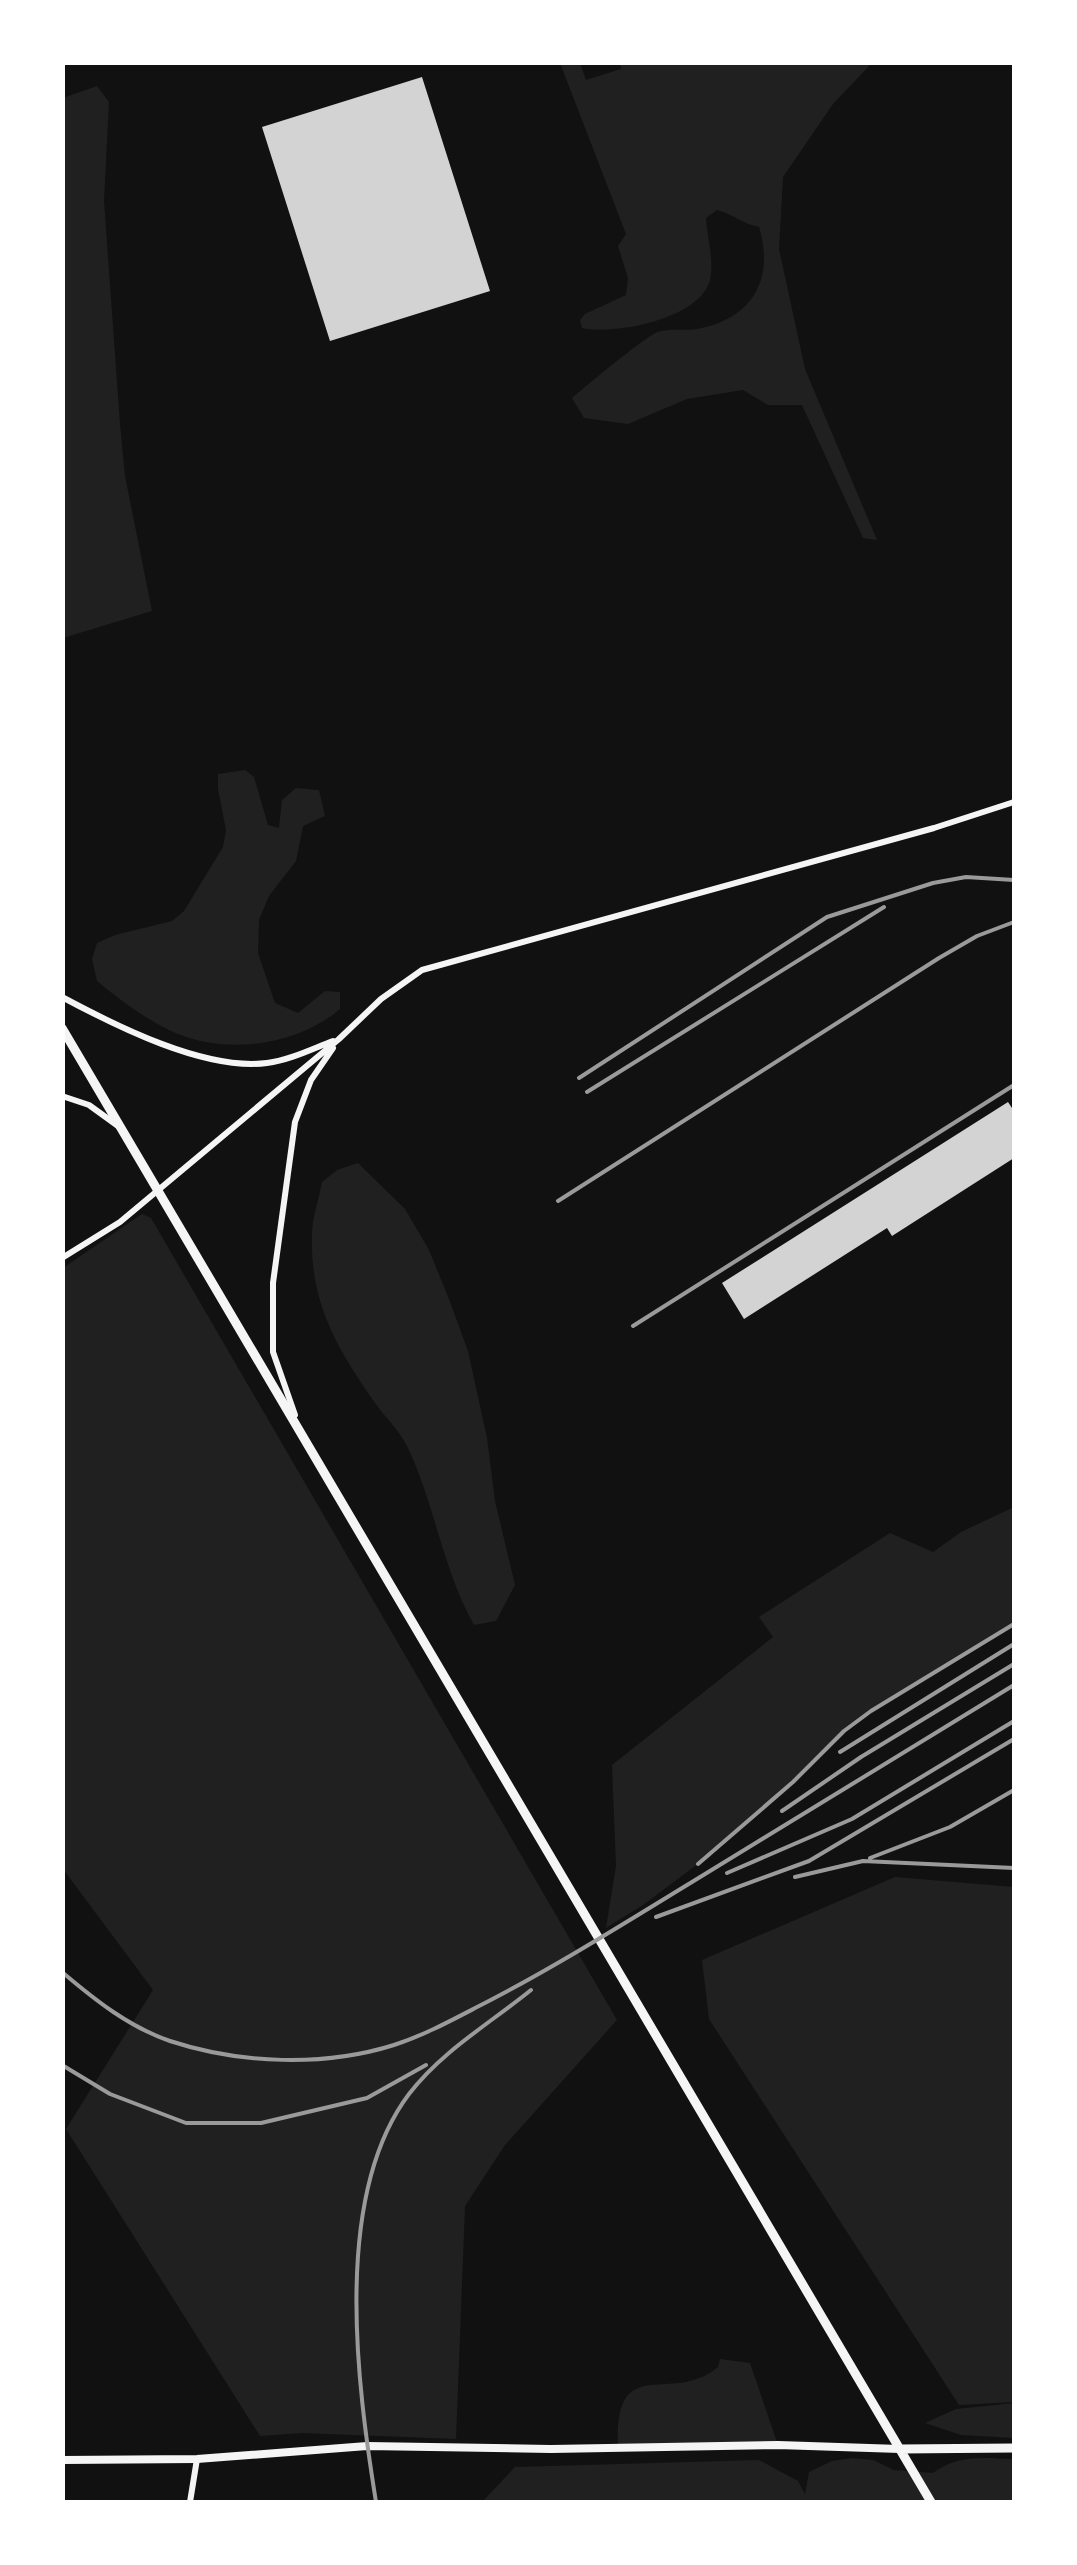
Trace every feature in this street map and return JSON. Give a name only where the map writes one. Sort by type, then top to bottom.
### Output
[{"type":"main road","points":[[62,1028],[931,2502]]},
{"type":"main road","points":[[900,2449],[1014,2448]]},
{"type":"street","points":[[62,1258],[120,1222],[400,985],[440,964],[896,839],[1014,802]]},
{"type":"street","points":[[62,997],[102,1019],[180,1048],[243,1064],[268,1063],[339,1039]]},
{"type":"street","points":[[303,1437],[277,1370],[272,1330],[273,1283],[295,1122],[311,1080],[339,1039]]},
{"type":"street","points":[[62,1096],[89,1105],[122,1130]]},
{"type":"street","points":[[62,2460],[197,2459],[313,2447],[367,2446],[584,2449],[778,2445],[900,2449]]},
{"type":"street","points":[[190,2502],[197,2459]]},
{"type":"shaded area","points":[[560,63],[580,63],[586,80],[621,69],[620,63],[872,63],[833,104],[783,177],[779,249],[805,369],[877,540],[863,538],[802,405],[768,405],[743,390],[687,399],[628,424],[584,418],[572,398],[652,335],[716,324],[745,306],[761,280],[763,246],[759,227],[717,210],[706,218],[711,274],[706,289],[694,302],[659,320],[637,326],[582,328],[580,320],[585,314],[626,295],[628,278],[618,246],[626,234]]},
{"type":"shaded area","points":[[97,86],[109,102],[104,201],[125,476],[152,611],[63,638],[63,98]]},
{"type":"shaded area","points":[[245,770],[254,777],[268,825],[279,828],[282,800],[296,788],[319,790],[325,816],[303,826],[296,861],[269,896],[259,920],[258,953],[275,1003],[298,1013],[325,991],[340,992],[340,1009],[302,1032],[258,1044],[235,1045],[190,1038],[150,1020],[97,981],[92,959],[97,943],[172,921],[184,911],[223,847],[226,830],[218,774]]},
{"type":"shaded area","points":[[358,1163],[405,1209],[429,1250],[468,1351],[487,1438],[495,1501],[515,1585],[496,1621],[474,1625],[454,1581],[407,1446],[349,1363],[321,1304],[312,1235],[322,1182],[337,1170]]},
{"type":"shaded area","points":[[142,1214],[151,1218],[617,2020],[505,2145],[465,2206],[456,2439],[303,2433],[260,2436],[66,2129],[153,1990],[63,1869],[63,1268]]},
{"type":"shaded area","points":[[1014,1507],[1014,1623],[871,1711],[817,1755],[793,1782],[714,1852],[606,1928],[616,1866],[612,1765],[773,1637],[759,1617],[890,1533],[933,1552],[961,1532]]},
{"type":"shaded area","points":[[895,1877],[1014,1887],[1014,2402],[959,2405],[709,2019],[702,1960]]},
{"type":"shaded area","points":[[720,2359],[750,2363],[778,2445],[618,2448],[619,2418],[625,2399],[635,2389],[700,2378],[718,2367]]},
{"type":"shaded area","points":[[1014,2403],[1014,2438],[961,2435],[925,2423],[956,2409]]},
{"type":"shaded area","points":[[1014,2459],[1014,2502],[482,2502],[515,2467],[759,2460],[798,2481],[805,2494],[809,2472],[832,2461],[873,2460],[894,2470],[933,2473],[962,2460]]},
{"type":"building","points":[[422,77],[490,291],[330,341],[262,127]]},
{"type":"building","points":[[1008,1102],[1014,1111],[1014,1158],[892,1236],[887,1228],[744,1319],[722,1283]]},
{"type":"railway","points":[[579,1078],[827,917],[933,883],[966,877],[1014,880]]},
{"type":"railway","points":[[587,1092],[884,907]]},
{"type":"railway","points":[[558,1201],[939,958],[977,936],[1014,922]]},
{"type":"railway","points":[[633,1326],[1014,1085]]},
{"type":"railway","points":[[698,1864],[793,1782],[844,1731],[1014,1624]]},
{"type":"railway","points":[[840,1752],[1014,1644]]},
{"type":"railway","points":[[782,1811],[861,1757],[1014,1664]]},
{"type":"railway","points":[[62,1972],[127,2020],[155,2035],[197,2049],[282,2060],[339,2057],[394,2045],[450,2021],[563,1960],[1014,1685]]},
{"type":"railway","points":[[727,1873],[852,1819],[1014,1721]]},
{"type":"railway","points":[[656,1917],[809,1861],[1014,1739]]},
{"type":"railway","points":[[870,1858],[950,1827],[1014,1790]]},
{"type":"railway","points":[[795,1877],[863,1861],[1014,1868]]},
{"type":"railway","points":[[376,2502],[362,2403],[356,2292],[369,2184],[385,2136],[409,2094],[451,2051],[531,1990]]},
{"type":"railway","points":[[62,2065],[110,2094],[186,2123],[261,2123],[367,2098],[426,2065]]}]
